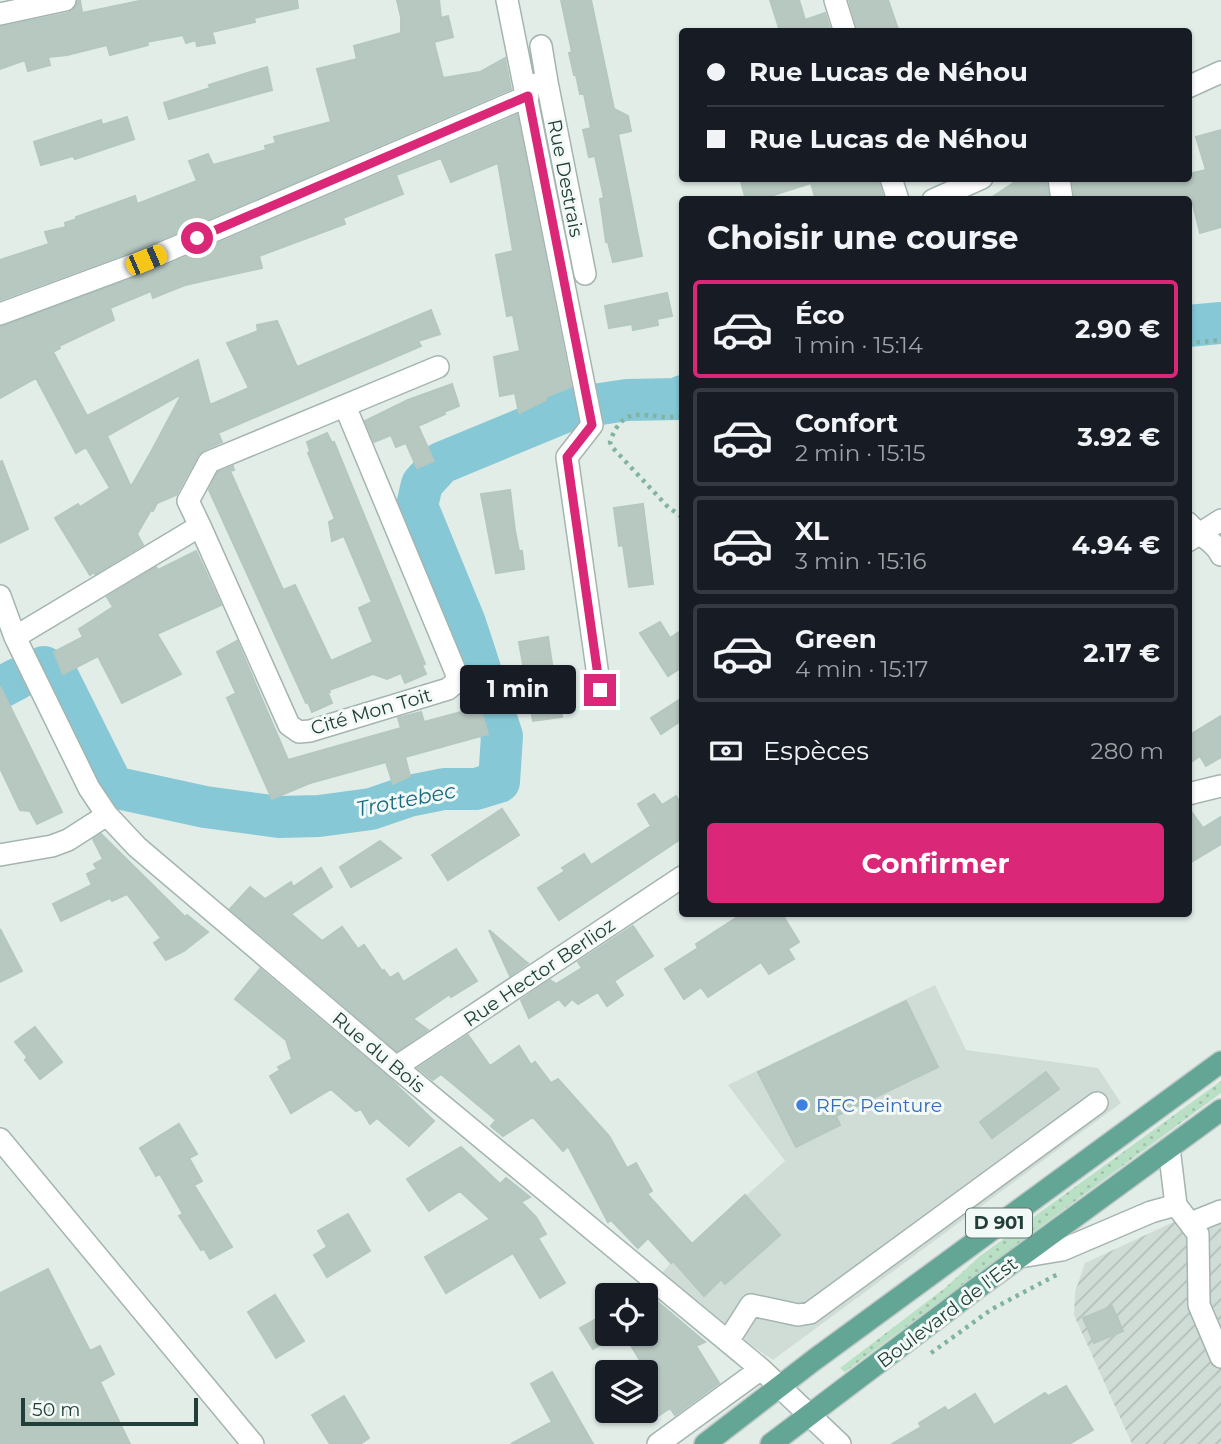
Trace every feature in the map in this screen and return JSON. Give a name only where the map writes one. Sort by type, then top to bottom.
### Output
[{"type":"main road","name":"D 901","points":[[705,1444],[1221,1062]]},
{"type":"main road","name":"Boulevard de l'Est","points":[[810,1416],[1020,1257],[1221,1110]]},
{"type":"main road","name":"D 901","points":[[771,1444],[810,1416]]},
{"type":"street","points":[[0,14],[65,0]]},
{"type":"street","points":[[507,0],[592,425],[567,457],[600,690]]},
{"type":"street","points":[[835,0],[844,28]]},
{"type":"street","name":"Rue Destrais","points":[[541,46],[585,274]]},
{"type":"street","points":[[1192,85],[1221,72]]},
{"type":"street","points":[[0,314],[146,260],[547,82]]},
{"type":"street","points":[[942,196],[973,182]]},
{"type":"street","name":"Cité Mon Toit","points":[[345,406],[457,675],[455,683],[448,689],[299,732],[289,725],[188,501],[209,462],[438,367]]},
{"type":"street","points":[[1192,533],[1221,520]]},
{"type":"street","points":[[15,637],[200,526]]},
{"type":"street","points":[[1192,533],[1217,545],[1221,555]]},
{"type":"street","name":"Rue du Bois","points":[[0,596],[15,637],[89,788],[107,815],[137,848],[396,1067],[729,1341],[840,1444]]},
{"type":"street","points":[[1192,793],[1221,786]]},
{"type":"street","points":[[0,855],[52,846],[68,840],[107,815]]},
{"type":"street","name":"Rue Hector Berlioz","points":[[396,1067],[679,879]]},
{"type":"street","points":[[729,1341],[751,1305],[798,1315],[810,1313],[1097,1103]]},
{"type":"street","points":[[0,1139],[253,1444]]},
{"type":"street","points":[[1170,1148],[1170,1173],[1176,1205],[1198,1234],[1199,1305],[1221,1357]]},
{"type":"street","points":[[1020,1257],[1062,1250],[1151,1212],[1176,1205]]},
{"type":"street","points":[[1191,1223],[1221,1211]]},
{"type":"street","points":[[658,1444],[761,1369]]},
{"type":"path","points":[[1192,343],[1221,340]]},
{"type":"path","points":[[679,416],[628,416],[622,419],[610,442],[668,507],[679,515]]},
{"type":"path","points":[[929,1355],[992,1309],[1072,1268]]},
{"type":"shaded area","points":[[935,985],[966,1050],[1098,1068],[1121,1103],[773,1360],[655,1280],[785,1161],[728,1085]]},
{"type":"shaded area","points":[[1221,1200],[1221,1444],[1132,1444],[1074,1315],[1075,1292],[1085,1263]]},
{"type":"green space","points":[[1221,1081],[1221,1093],[845,1372],[840,1368],[945,1288],[980,1256]]},
{"type":"building","points":[[78,0],[82,13],[144,0],[297,0],[298,8],[254,18],[255,22],[212,32],[215,43],[197,46],[196,40],[186,43],[183,35],[147,42],[148,45],[110,55],[107,45],[48,57],[50,65],[28,71],[25,60],[0,69],[0,27],[68,13],[74,9]]},
{"type":"building","points":[[397,0],[439,0],[441,18],[448,16],[453,37],[434,42],[443,78],[480,72],[505,58],[511,89],[141,248],[0,300],[0,260],[49,244],[45,232],[66,227],[65,223],[77,219],[76,217],[135,196],[137,204],[197,181],[189,161],[208,154],[213,165],[266,150],[265,146],[276,143],[274,137],[331,122],[317,69],[357,59],[354,46],[401,33]]},
{"type":"building","points":[[561,0],[591,0],[614,109],[628,116],[631,131],[618,134],[642,256],[613,262],[606,242],[600,199],[604,198],[595,156],[589,157],[583,130],[591,128],[584,94],[580,94],[574,75]]},
{"type":"building","points":[[770,0],[799,0],[805,20],[825,13],[830,28],[781,28]]},
{"type":"building","points":[[849,0],[888,0],[898,28],[857,28]]},
{"type":"building","points":[[267,67],[272,90],[169,119],[164,103],[210,88],[209,85]]},
{"type":"building","points":[[517,115],[571,387],[546,397],[546,400],[519,413],[515,393],[500,396],[494,357],[520,351],[513,315],[507,316],[496,255],[513,251],[498,163],[451,182],[441,158],[396,175],[403,194],[343,218],[345,224],[259,256],[262,268],[185,285],[153,298],[151,291],[110,308],[114,320],[59,346],[60,348],[53,352],[87,416],[198,360],[210,405],[249,388],[227,343],[258,331],[257,325],[277,321],[297,367],[431,310],[440,334],[418,341],[421,346],[218,433],[222,442],[198,455],[176,495],[157,503],[153,511],[151,510],[137,534],[143,545],[90,575],[55,518],[78,504],[80,507],[110,488],[86,447],[76,453],[36,378],[0,398],[0,327],[151,272]],"holes":[[[182,394],[131,487],[107,436]]]},
{"type":"building","points":[[127,117],[134,139],[75,159],[73,156],[41,165],[34,142],[101,120],[102,125]]},
{"type":"building","points":[[1221,130],[1221,227],[1200,233],[1192,196],[1074,196],[1073,182],[1192,182],[1192,173],[1206,170],[1196,137]]},
{"type":"building","points":[[741,182],[879,182],[883,196],[815,196],[811,183],[770,196],[745,196]]},
{"type":"building","points":[[1015,182],[1047,182],[1048,196],[994,196]]},
{"type":"building","points":[[667,293],[672,316],[657,319],[658,325],[633,330],[632,324],[609,328],[605,306]]},
{"type":"building","points":[[452,384],[459,406],[418,426],[434,461],[417,468],[406,443],[396,447],[391,435],[374,442],[365,421],[408,400]]},
{"type":"building","points":[[327,433],[332,443],[334,442],[425,664],[422,665],[426,674],[405,683],[401,673],[387,679],[373,674],[329,690],[332,703],[312,712],[209,490],[218,472],[233,466],[234,470],[230,471],[283,590],[295,585],[331,661],[373,642],[359,608],[372,602],[344,536],[332,541],[329,522],[335,519],[308,453],[310,451],[307,442]]},
{"type":"building","points":[[2,461],[28,529],[0,543],[0,462]]},
{"type":"building","points":[[510,490],[515,531],[519,551],[522,551],[524,569],[496,573],[481,494]]},
{"type":"building","points":[[643,504],[653,584],[629,587],[623,545],[619,546],[614,508]]},
{"type":"building","points":[[196,551],[221,605],[157,634],[181,674],[122,703],[98,656],[63,674],[54,652],[83,637],[79,629],[113,607],[107,597],[156,567],[158,570]]},
{"type":"building","points":[[660,622],[670,638],[679,632],[679,669],[668,676],[640,633]]},
{"type":"building","points":[[548,637],[562,717],[533,721],[519,642]]},
{"type":"building","points":[[237,641],[288,760],[401,728],[398,718],[421,712],[424,722],[480,707],[488,734],[405,757],[410,776],[393,784],[386,762],[310,783],[272,799],[227,698],[236,693],[217,652]]},
{"type":"building","points":[[0,686],[62,812],[37,824],[30,811],[20,810],[0,768]]},
{"type":"building","points":[[679,700],[679,722],[661,734],[651,718]]},
{"type":"building","points":[[1221,716],[1221,757],[1206,766],[1200,756],[1192,761],[1192,734]]},
{"type":"building","points":[[654,794],[662,805],[676,796],[679,800],[679,840],[559,920],[538,888],[565,871],[562,868],[584,854],[591,865],[651,826],[638,804]]},
{"type":"building","points":[[502,809],[519,835],[448,880],[432,855]]},
{"type":"building","points":[[1192,813],[1203,828],[1221,817],[1221,844],[1192,862]]},
{"type":"building","points":[[101,834],[185,917],[187,915],[208,932],[184,951],[166,960],[154,943],[161,938],[127,894],[112,901],[110,898],[61,921],[53,904],[92,885],[87,874],[97,869],[94,864],[103,859],[93,839]]},
{"type":"building","points":[[380,841],[401,858],[351,887],[340,867]]},
{"type":"building","points":[[321,868],[332,887],[291,914],[322,941],[342,927],[358,949],[364,945],[382,971],[390,978],[398,973],[403,982],[456,949],[477,981],[451,997],[450,994],[413,1019],[428,1030],[397,1051],[230,909],[250,887],[265,899],[291,882],[293,887]]},
{"type":"building","points":[[737,917],[784,917],[799,942],[788,949],[794,959],[769,974],[761,962],[708,997],[701,987],[684,999],[665,969],[698,948],[696,944]]},
{"type":"building","points":[[633,926],[653,956],[614,981],[623,995],[607,1006],[598,992],[578,1004],[572,999],[565,1006],[559,999],[529,1018],[521,1000],[550,980],[556,984],[582,968],[578,962]]},
{"type":"building","points":[[0,929],[22,971],[0,982]]},
{"type":"building","points":[[489,930],[525,961],[528,963],[510,976]]},
{"type":"building","points":[[260,969],[390,1079],[434,1121],[409,1146],[377,1118],[370,1124],[361,1109],[356,1111],[331,1089],[291,1113],[270,1076],[280,1070],[278,1067],[292,1059],[286,1040],[235,999]]},
{"type":"building","points":[[906,1001],[938,1067],[836,1116],[840,1125],[796,1147],[758,1072]]},
{"type":"building","points":[[35,1027],[62,1062],[40,1079],[15,1042]]},
{"type":"building","points":[[468,1035],[490,1066],[519,1046],[531,1065],[535,1062],[551,1083],[558,1079],[609,1136],[627,1168],[636,1163],[652,1191],[647,1194],[692,1244],[745,1195],[780,1235],[725,1284],[721,1279],[704,1296],[648,1238],[638,1248],[611,1220],[608,1222],[568,1146],[563,1151],[533,1117],[503,1136],[491,1126],[496,1120],[441,1074],[433,1080],[418,1068]]},
{"type":"building","points":[[1046,1072],[1059,1089],[992,1138],[980,1122]]},
{"type":"building","points":[[179,1124],[197,1154],[189,1158],[202,1181],[194,1185],[232,1247],[210,1259],[179,1216],[183,1214],[160,1174],[156,1176],[140,1148]]},
{"type":"building","points":[[461,1147],[500,1184],[506,1178],[530,1197],[521,1202],[536,1217],[546,1234],[538,1238],[565,1283],[540,1298],[513,1253],[446,1293],[425,1257],[490,1219],[460,1191],[429,1211],[407,1179]]},
{"type":"building","points":[[348,1214],[370,1251],[327,1277],[314,1255],[327,1247],[318,1231]]},
{"type":"building","points":[[48,1269],[90,1351],[100,1346],[114,1374],[100,1382],[130,1444],[0,1444],[0,1293]]},
{"type":"building","points":[[275,1295],[304,1341],[276,1358],[248,1312]]},
{"type":"building","points":[[658,1302],[705,1342],[696,1346],[719,1383],[675,1415],[670,1408],[658,1416],[658,1360],[640,1360],[631,1346],[658,1346]]},
{"type":"building","points":[[1112,1306],[1123,1331],[1094,1343],[1083,1318]]},
{"type":"building","points":[[595,1320],[595,1346],[598,1346],[593,1349],[580,1328]]},
{"type":"building","points":[[552,1372],[593,1444],[511,1444],[552,1422],[531,1384]]},
{"type":"building","points":[[1066,1386],[1093,1430],[1069,1444],[892,1444],[921,1427],[919,1423],[945,1407],[948,1411],[975,1394],[994,1425],[1045,1393],[1048,1396]]},
{"type":"building","points":[[344,1396],[369,1438],[360,1444],[330,1444],[312,1415]]},
{"type":"waterway","name":"Trottebec","points":[[1192,326],[1221,323]]},
{"type":"waterway","name":"Trottebec","points":[[44,667],[57,675],[113,787],[205,807],[279,817],[319,816],[371,809],[409,796],[444,789],[476,789],[499,782],[502,736],[465,623],[417,506],[422,484],[441,463],[574,408],[627,400],[679,398]]},
{"type":"waterway","name":"Trottebec","points":[[0,688],[17,679]]},
{"type":"place","name":"RFC Peinture","points":[[802,1105]]},
{"type":"route","points":[[197,238],[528,96],[592,425],[567,457],[600,690]]}]
